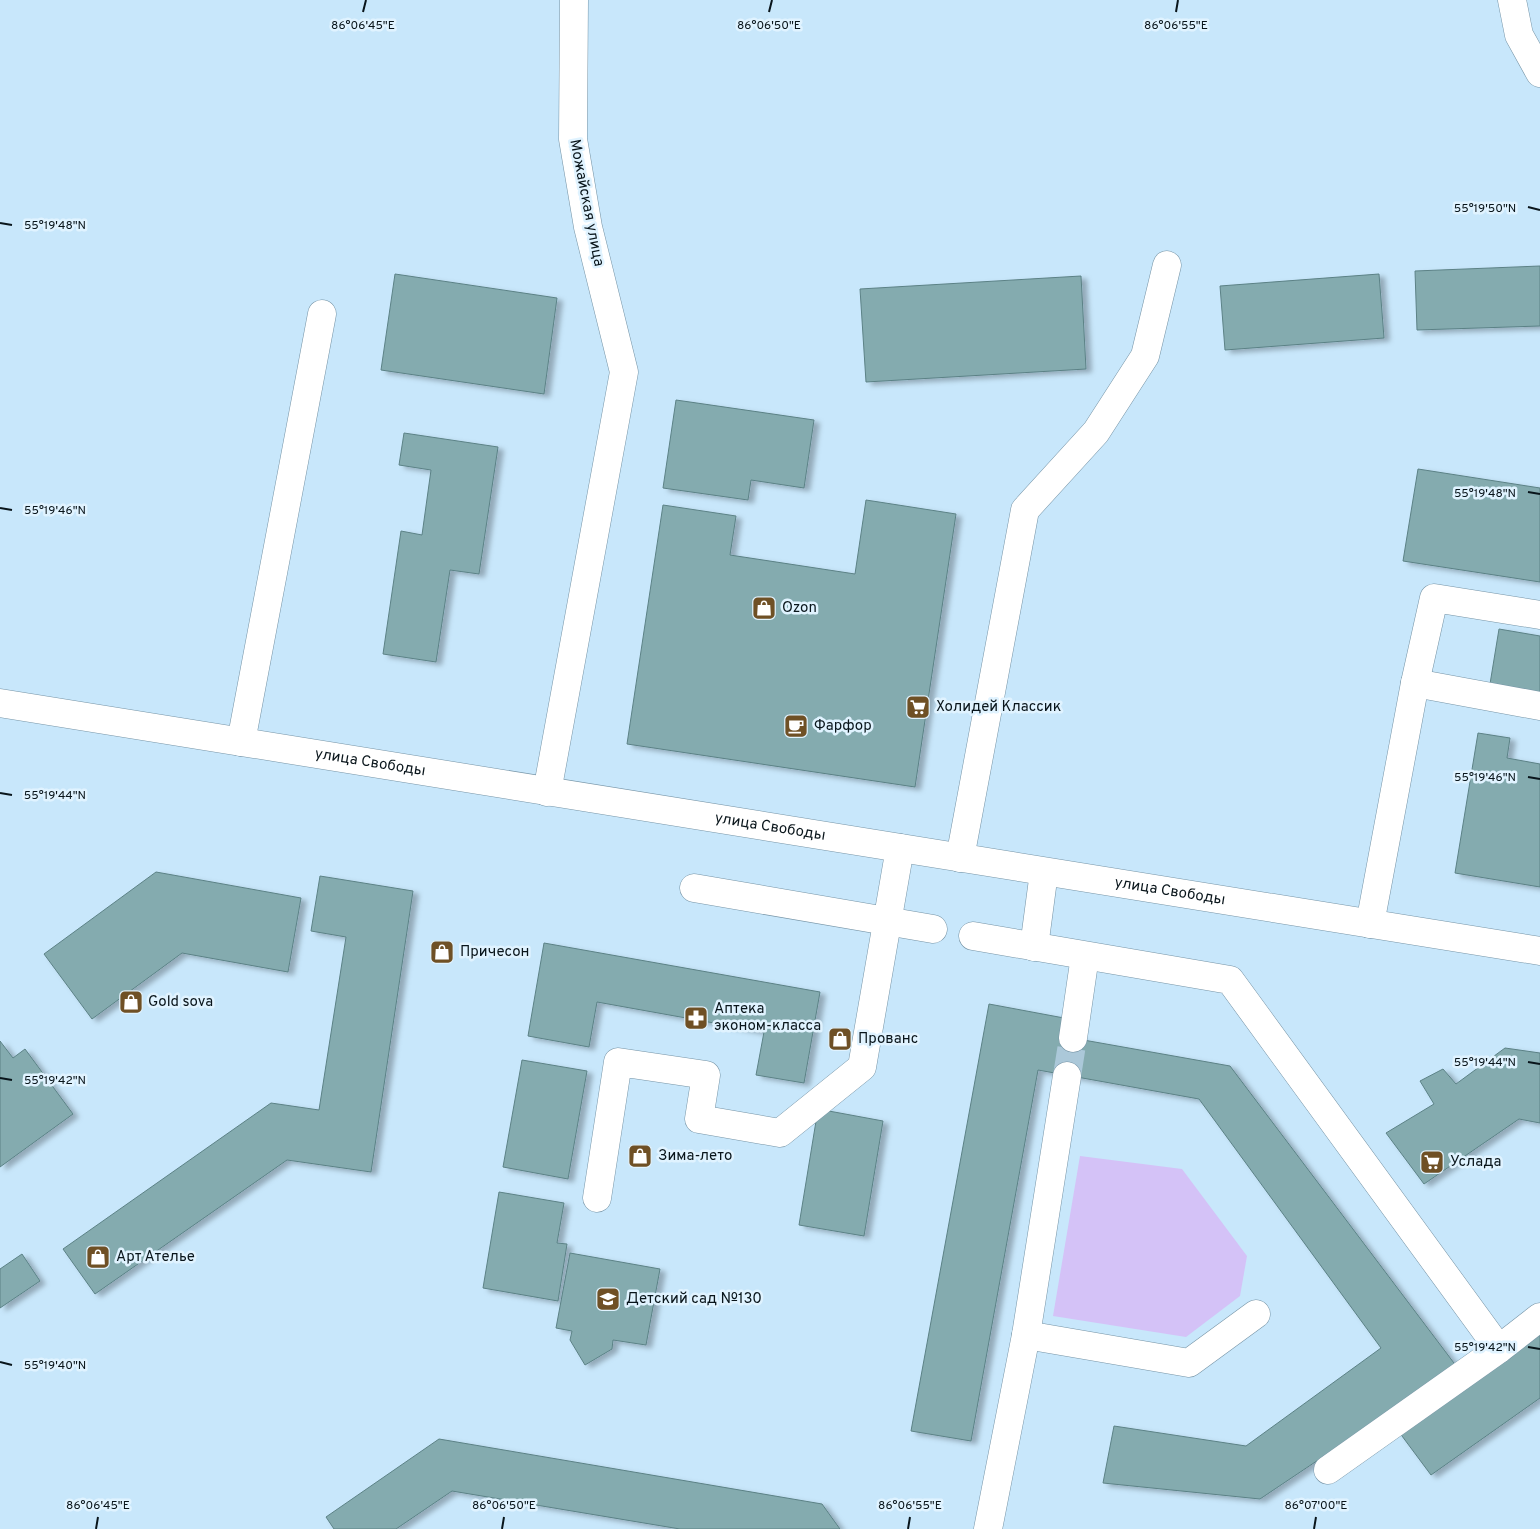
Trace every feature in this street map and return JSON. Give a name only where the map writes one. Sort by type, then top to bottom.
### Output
[{"type":"street","name":"Можайская улица","points":[[547,792],[624,372],[588,227],[573,139],[574,0]]},
{"type":"street","points":[[1512,0],[1519,35],[1540,73]]},
{"type":"street","points":[[960,858],[1025,510],[1096,432],[1145,356],[1167,266]]},
{"type":"street","points":[[241,742],[322,314]]},
{"type":"street","points":[[1370,924],[1415,683],[1434,598],[1540,615]]},
{"type":"street","points":[[1415,683],[1540,706]]},
{"type":"street","name":"улица Свободы","points":[[0,704],[1540,951]]},
{"type":"street","points":[[597,1198],[618,1062],[706,1076],[699,1119],[780,1133],[862,1067],[900,848]]},
{"type":"street","points":[[1034,947],[1044,872]]},
{"type":"street","points":[[694,888],[933,929]]},
{"type":"street","points":[[973,936],[1230,980],[1499,1349]]},
{"type":"street","points":[[1072,1038],[1085,956]]},
{"type":"street","points":[[988,1529],[1026,1336],[1067,1076]]},
{"type":"street","points":[[1026,1336],[1189,1363],[1256,1314]]},
{"type":"street","points":[[1328,1470],[1499,1349],[1540,1317]]},
{"type":"shaded area","points":[[1080,1156],[1182,1169],[1247,1256],[1240,1296],[1186,1337],[1053,1316]]},
{"type":"building","points":[[1540,266],[1540,326],[1417,330],[1415,271]]},
{"type":"building","points":[[395,274],[557,298],[544,394],[381,370]]},
{"type":"building","points":[[1379,274],[1384,338],[1225,350],[1220,286]]},
{"type":"building","points":[[1081,276],[1086,369],[866,382],[860,289]]},
{"type":"building","points":[[676,400],[814,420],[804,488],[751,480],[748,500],[663,488]]},
{"type":"building","points":[[404,433],[498,447],[479,574],[450,570],[436,662],[383,654],[401,531],[422,535],[431,470],[399,465]]},
{"type":"building","points":[[1418,469],[1540,488],[1540,582],[1403,561]]},
{"type":"building","points":[[866,500],[956,514],[915,787],[627,744],[663,505],[736,516],[730,555],[855,574]]},
{"type":"building","points":[[1499,629],[1540,636],[1540,698],[1489,690]]},
{"type":"building","points":[[1478,733],[1510,738],[1507,758],[1540,764],[1540,887],[1455,873]]},
{"type":"building","points":[[156,872],[301,898],[288,972],[182,953],[92,1019],[44,954]]},
{"type":"building","points":[[320,876],[413,891],[371,1172],[287,1160],[95,1294],[63,1249],[271,1103],[319,1110],[346,937],[311,931]]},
{"type":"building","points":[[544,943],[820,992],[804,1083],[756,1075],[764,1032],[597,1002],[589,1047],[528,1036]]},
{"type":"building","points":[[989,1004],[1064,1018],[1061,1036],[1230,1066],[1457,1367],[1260,1499],[1103,1483],[1114,1426],[1246,1446],[1381,1348],[1199,1099],[1038,1070],[971,1441],[911,1431]]},
{"type":"building","points":[[0,1041],[13,1058],[25,1049],[73,1114],[0,1167]]},
{"type":"building","points":[[1505,1048],[1540,1053],[1540,1123],[1519,1119],[1424,1184],[1386,1133],[1434,1104],[1420,1081],[1443,1069],[1456,1084]]},
{"type":"building","points":[[522,1060],[587,1071],[568,1179],[503,1167]]},
{"type":"building","points":[[818,1109],[883,1121],[864,1236],[799,1225]]},
{"type":"building","points":[[499,1192],[564,1203],[557,1243],[567,1244],[558,1301],[483,1288]]},
{"type":"building","name":"Детский сад №130","points":[[570,1253],[660,1269],[646,1345],[613,1340],[612,1349],[585,1365],[570,1340],[572,1331],[556,1328]]},
{"type":"building","points":[[22,1254],[40,1281],[0,1308],[0,1269]]},
{"type":"building","points":[[1540,1328],[1540,1398],[1431,1475],[1399,1432]]},
{"type":"building","points":[[439,1439],[822,1504],[840,1529],[680,1529],[452,1491],[396,1529],[334,1529],[326,1517]]},
{"type":"tunnel","points":[[1067,1076],[1073,1038]]},
{"type":"place","name":"Ozon","points":[[764,608]]},
{"type":"place","name":"Холидей Классик","points":[[918,707]]},
{"type":"place","name":"Фарфор","points":[[796,726]]},
{"type":"place","name":"Причесон","points":[[442,952]]},
{"type":"place","name":"Gold sova","points":[[131,1002]]},
{"type":"place","name":"Аптека эконом-класса","points":[[696,1018]]},
{"type":"place","name":"Прованс","points":[[840,1039]]},
{"type":"place","name":"Зима-лето","points":[[640,1156]]},
{"type":"place","name":"Услада","points":[[1432,1162]]},
{"type":"place","name":"Арт Ателье","points":[[98,1257]]},
{"type":"place","name":"Детский сад №130","points":[[608,1299]]}]
